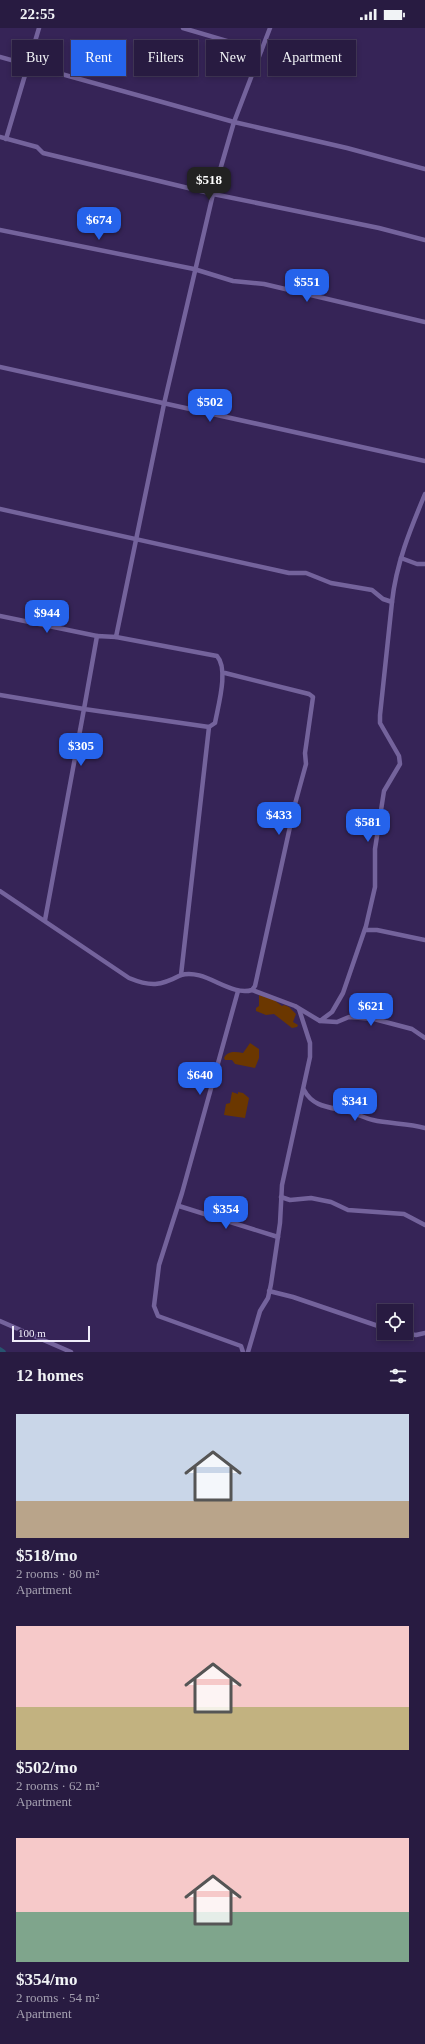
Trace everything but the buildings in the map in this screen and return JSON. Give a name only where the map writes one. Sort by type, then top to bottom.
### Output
[{"type":"street","points":[[35,40],[39,28]]},
{"type":"street","points":[[183,28],[261,51]]},
{"type":"street","points":[[116,637],[164,404],[194,269],[213,194],[234,122],[270,28]]},
{"type":"street","points":[[0,57],[12,60]]},
{"type":"street","points":[[63,74],[234,122],[347,148],[425,169]]},
{"type":"street","points":[[6,139],[24,76]]},
{"type":"street","points":[[0,137],[37,147],[43,153],[213,194],[379,228],[425,240]]},
{"type":"street","points":[[0,230],[194,269],[233,282],[264,284],[425,322]]},
{"type":"street","points":[[0,367],[425,461]]},
{"type":"street","points":[[320,1021],[332,1012],[344,993],[365,930],[375,887],[375,849],[384,791],[400,764],[399,756],[380,723],[380,715],[394,580],[425,494]]},
{"type":"street","points":[[0,509],[289,573],[306,573],[331,583],[372,590],[383,599],[392,602]]},
{"type":"street","points":[[401,558],[417,564],[425,564]]},
{"type":"street","points":[[0,616],[97,636],[116,637],[217,656],[221,661],[223,675],[215,723],[209,727],[0,695]]},
{"type":"street","points":[[45,920],[97,636]]},
{"type":"street","points":[[225,673],[310,694],[313,697],[305,753],[306,764],[285,848],[257,980],[252,990]]},
{"type":"street","points":[[181,975],[209,727]]},
{"type":"street","points":[[0,891],[129,978],[146,985],[165,984],[186,973],[213,979],[238,991],[252,990],[278,998],[299,1008],[320,1021],[337,1022],[349,1017],[374,1019],[412,1029],[425,1038]]},
{"type":"street","points":[[365,930],[377,930],[425,940]]},
{"type":"street","points":[[238,991],[178,1206],[159,1265],[154,1306],[158,1316],[241,1346],[243,1352]]},
{"type":"street","points":[[248,1352],[260,1311],[270,1291],[278,1237],[281,1197],[310,1056],[310,1042],[299,1008]]},
{"type":"street","points":[[304,1090],[308,1097],[327,1107],[357,1114],[371,1120],[425,1128]]},
{"type":"street","points":[[281,1197],[290,1200],[311,1198],[331,1202],[348,1210],[404,1214],[425,1225]]},
{"type":"street","points":[[178,1206],[278,1237]]},
{"type":"street","points":[[270,1291],[293,1296],[377,1326]]},
{"type":"street","points":[[0,1321],[71,1352]]},
{"type":"street","points":[[413,1335],[425,1333]]},
{"type":"shaded area","points":[[259,995],[274,1000],[282,1006],[284,1005],[289,1007],[296,1014],[293,1022],[298,1025],[297,1027],[292,1028],[274,1014],[266,1015],[256,1011],[256,1008],[259,1006]]},
{"type":"shaded area","points":[[250,1043],[259,1049],[259,1058],[255,1068],[235,1064],[232,1060],[225,1060],[224,1058],[226,1055],[230,1053],[243,1053]]},
{"type":"shaded area","points":[[232,1092],[238,1094],[238,1092],[243,1093],[249,1098],[245,1118],[224,1115],[226,1104],[230,1103]]}]
